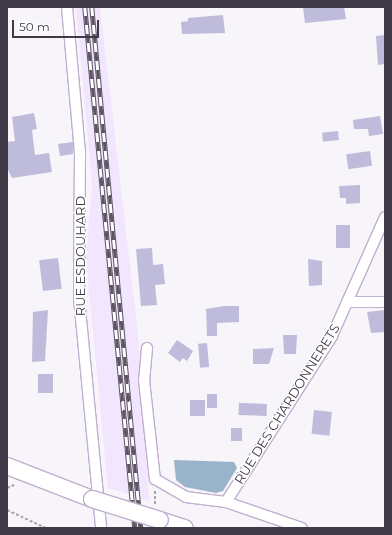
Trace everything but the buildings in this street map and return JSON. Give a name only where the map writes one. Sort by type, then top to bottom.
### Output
[{"type":"main road","points":[[7,466],[92,498],[185,528]]},
{"type":"street","name":"RUE ESDOUHARD","points":[[68,7],[80,152],[79,298],[101,528]]},
{"type":"street","name":"RUE DES CHARDONNERETS","points":[[226,502],[332,336],[385,217]]},
{"type":"street","points":[[347,302],[385,302]]},
{"type":"street","points":[[147,348],[144,380],[155,479],[186,497],[226,502],[302,528]]},
{"type":"path","points":[[7,488],[14,485]]},
{"type":"path","points":[[7,510],[46,528]]},
{"type":"shaded area","points":[[76,7],[100,7],[138,335],[149,501],[108,488],[86,258],[92,184]]},
{"type":"water","points":[[174,460],[234,462],[237,468],[223,491],[216,493],[185,487],[176,480]]},
{"type":"railway","points":[[85,7],[135,528]]},
{"type":"railway","points":[[92,7],[141,528]]}]
